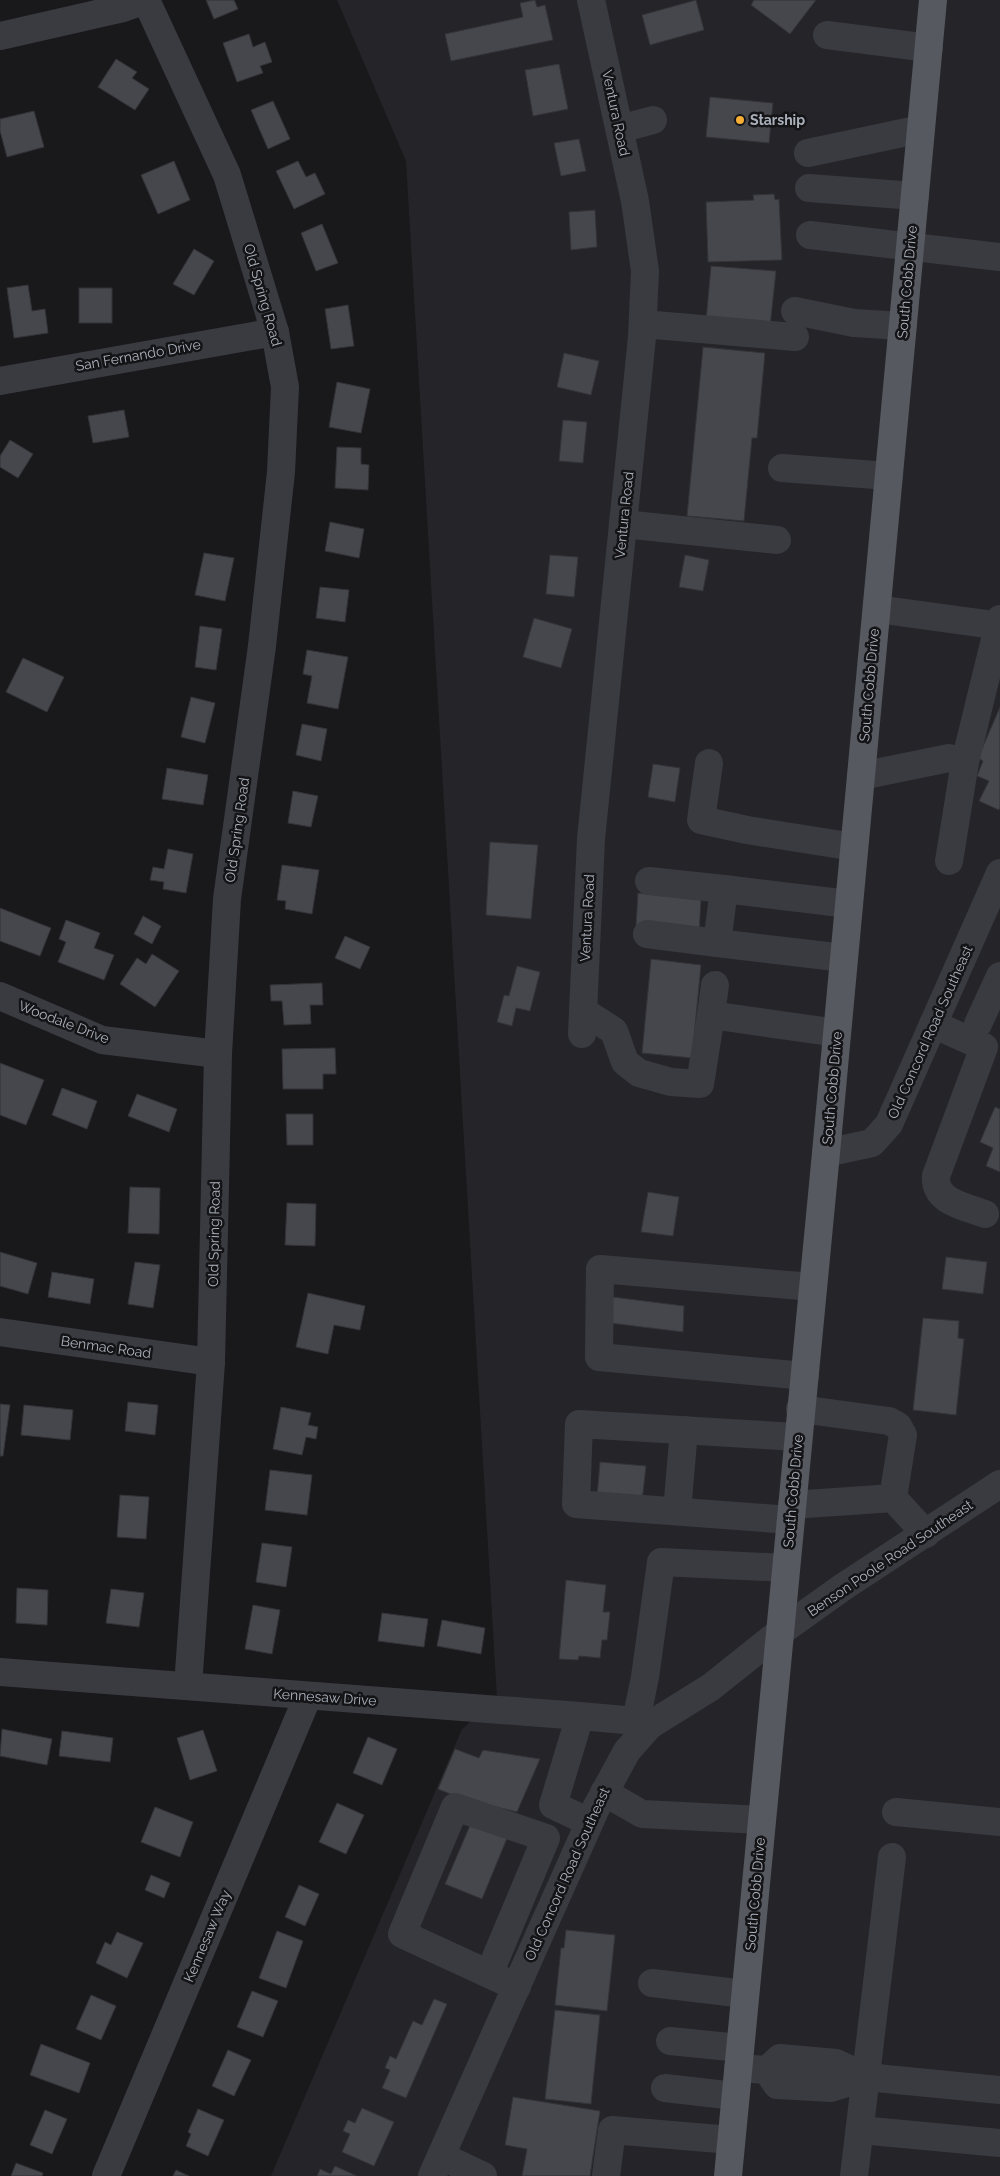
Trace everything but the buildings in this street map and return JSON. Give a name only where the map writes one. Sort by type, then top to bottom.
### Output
[{"type":"main road","name":"South Cobb Drive","points":[[728,2176],[797,1437],[805,1376],[933,0]]},
{"type":"street","points":[[0,36],[123,8],[145,0]]},
{"type":"street","name":"Old Spring Road","points":[[145,0],[227,174],[276,332],[285,387],[281,472],[262,646],[227,899],[218,1054],[211,1362],[188,1686]]},
{"type":"street","name":"Ventura Road","points":[[591,0],[635,201],[644,271],[643,324],[591,839],[582,1023],[614,1031],[625,1062],[639,1073],[671,1082],[700,1084],[711,1015]]},
{"type":"street","points":[[827,35],[928,48]]},
{"type":"street","points":[[620,128],[653,120]]},
{"type":"street","points":[[808,153],[921,129]]},
{"type":"street","points":[[809,188],[915,196]]},
{"type":"street","points":[[810,235],[1000,257]]},
{"type":"street","points":[[643,324],[854,323],[903,326]]},
{"type":"street","name":"San Fernando Drive","points":[[0,381],[276,332]]},
{"type":"street","points":[[782,468],[889,476]]},
{"type":"street","points":[[623,524],[776,540]]},
{"type":"street","points":[[876,609],[999,623],[966,762],[949,861]]},
{"type":"street","points":[[861,776],[949,758],[966,762]]},
{"type":"street","points":[[709,763],[701,820],[747,830],[854,847]]},
{"type":"street","points":[[649,881],[849,904]]},
{"type":"street","points":[[717,944],[724,889]]},
{"type":"street","name":"Old Concord Road Southeast","points":[[826,1153],[872,1143],[889,1124],[933,1024],[997,889]]},
{"type":"street","points":[[647,934],[844,958]]},
{"type":"street","points":[[978,1024],[1000,976]]},
{"type":"street","points":[[715,985],[711,1015],[837,1033]]},
{"type":"street","name":"Woodale Drive","points":[[0,996],[102,1040],[218,1054]]},
{"type":"street","points":[[933,1024],[984,1047],[936,1176],[935,1184],[939,1194],[951,1201],[985,1214]]},
{"type":"street","points":[[805,1376],[599,1357],[600,1269],[813,1287]]},
{"type":"street","name":"Benmac Road","points":[[0,1332],[211,1362]]},
{"type":"street","points":[[800,1409],[889,1421],[898,1426],[903,1435],[893,1498]]},
{"type":"street","points":[[797,1437],[579,1424],[576,1504],[677,1511],[791,1512],[893,1498]]},
{"type":"street","points":[[677,1511],[684,1430]]},
{"type":"street","name":"Benson Poole Road Southeast","points":[[780,1632],[843,1587],[1000,1484]]},
{"type":"street","points":[[893,1498],[926,1534]]},
{"type":"street","points":[[643,1723],[645,1677],[660,1562],[786,1568]]},
{"type":"street","name":"Old Concord Road Southeast","points":[[437,2166],[590,1822],[604,1792],[643,1723],[711,1687],[780,1632]]},
{"type":"street","name":"Kennesaw Drive","points":[[0,1672],[580,1716],[643,1723]]},
{"type":"street","name":"Kennesaw Way","points":[[106,2176],[308,1696]]},
{"type":"street","points":[[580,1716],[553,1805],[590,1822]]},
{"type":"street","points":[[604,1792],[642,1814],[762,1820]]},
{"type":"street","points":[[490,1974],[546,1838],[455,1807],[402,1934],[517,1987]]},
{"type":"street","points":[[896,1812],[1000,1822]]},
{"type":"street","points":[[854,2176],[892,1858]]},
{"type":"street","points":[[652,1983],[745,1994]]},
{"type":"street","points":[[670,2041],[739,2058],[767,2070],[780,2058],[836,2063],[866,2077],[1000,2090]]},
{"type":"street","points":[[665,2088],[735,2096]]},
{"type":"street","points":[[606,2176],[612,2130],[731,2140]]},
{"type":"street","points":[[860,2130],[1000,2143]]},
{"type":"street","points":[[437,2166],[483,2176]]},
{"type":"shaded area","points":[[337,0],[1000,0],[1000,2176],[271,2176],[462,1729],[497,1698],[406,161]]},
{"type":"place","name":"Starship","points":[[740,120]]}]
